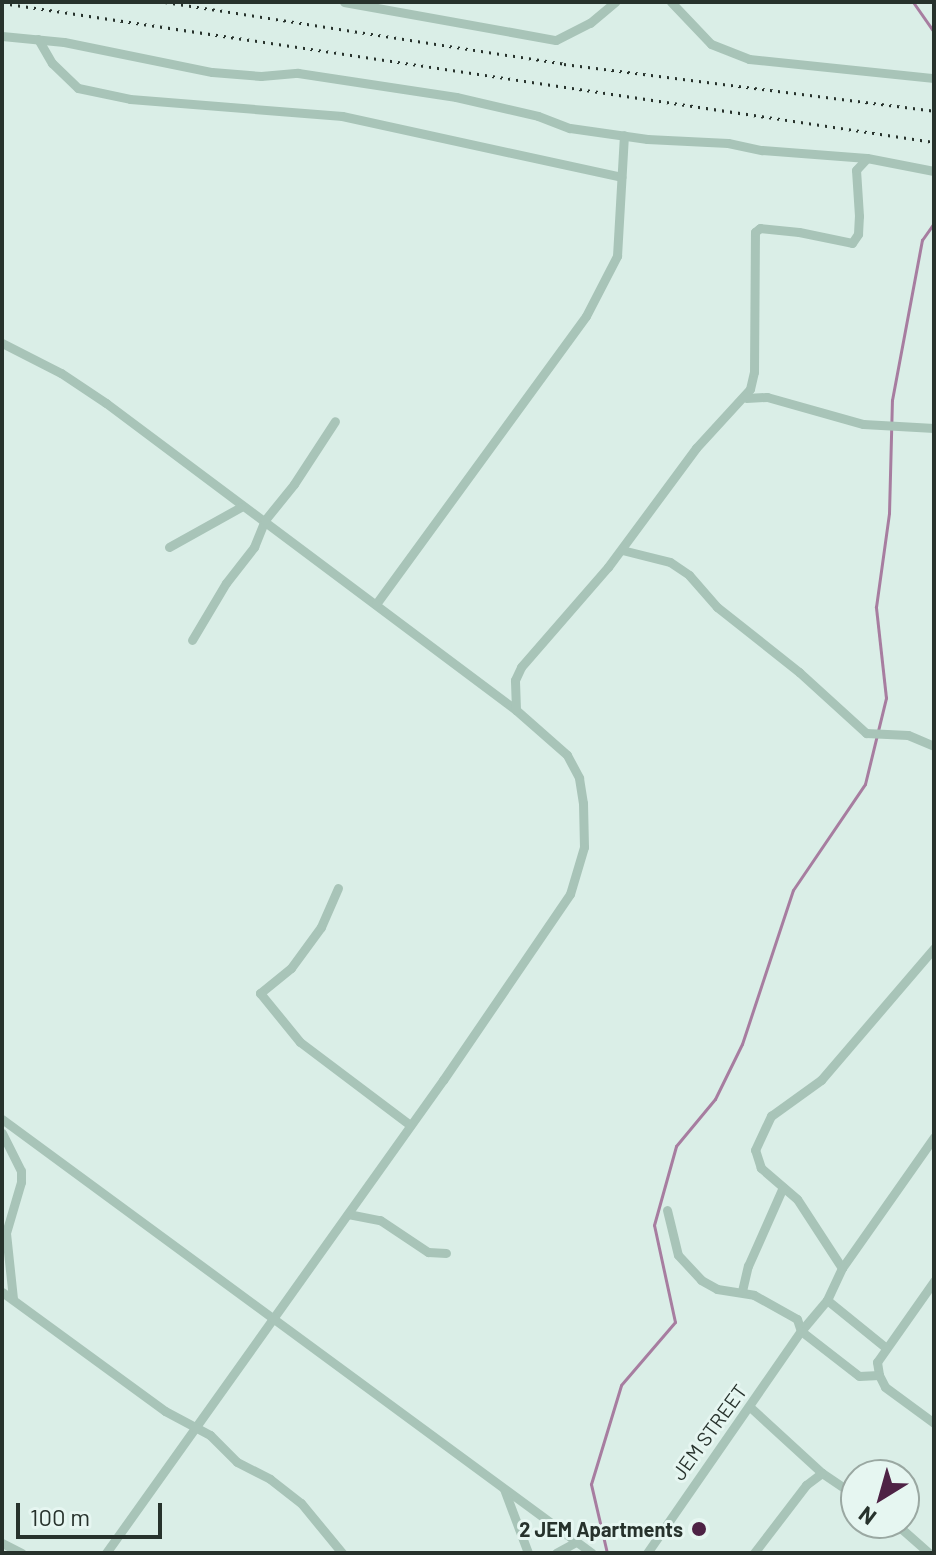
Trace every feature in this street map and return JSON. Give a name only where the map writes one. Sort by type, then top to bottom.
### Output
[{"type":"street","points":[[344,2],[556,40],[590,23],[615,2]]},
{"type":"street","points":[[671,2],[711,44],[749,59],[934,78]]},
{"type":"street","points":[[2,36],[38,39],[212,72],[261,76],[298,73],[456,97],[524,113],[570,128],[867,158],[934,171]]},
{"type":"street","points":[[38,39],[52,63],[78,88],[130,99],[342,116],[621,177]]},
{"type":"street","points":[[376,604],[586,316],[617,256],[624,135]]},
{"type":"street","points":[[516,710],[515,680],[521,667],[622,550],[696,448],[746,398],[754,372],[752,311],[755,232],[760,228],[799,232],[852,243],[858,234],[859,216],[856,170],[867,158]]},
{"type":"street","points":[[2,343],[61,373],[106,403],[241,507],[265,520],[516,710],[567,755],[579,778],[584,847],[570,894],[348,1214],[208,1406],[197,1429],[106,1553]]},
{"type":"street","points":[[746,398],[767,397],[863,424],[934,428]]},
{"type":"street","points":[[192,640],[226,583],[254,547],[265,520],[294,484],[335,421]]},
{"type":"street","points":[[169,547],[241,507]]},
{"type":"street","points":[[622,550],[670,562],[689,575],[717,607],[799,672],[866,733],[908,735],[934,746]]},
{"type":"street","points":[[338,888],[321,927],[291,968],[260,993],[300,1042],[410,1125]]},
{"type":"street","points":[[842,1268],[797,1199],[769,1176],[756,1159],[755,1150],[766,1123],[821,1080],[934,948]]},
{"type":"street","points":[[2,1119],[592,1553]]},
{"type":"street","points":[[2,1133],[21,1171],[21,1182],[6,1233],[13,1299]]},
{"type":"street","name":"JEM STREET","points":[[647,1553],[801,1331],[827,1300],[842,1268],[934,1137]]},
{"type":"street","points":[[742,1291],[754,1251],[783,1187]]},
{"type":"street","points":[[667,1210],[672,1243],[686,1264],[710,1286],[742,1291],[790,1314],[801,1331],[859,1376],[879,1375]]},
{"type":"street","points":[[348,1214],[380,1220],[428,1252],[446,1253]]},
{"type":"street","points":[[933,1286],[885,1347],[877,1362],[879,1375],[895,1395],[934,1423]]},
{"type":"street","points":[[2,1292],[165,1411],[217,1441],[237,1462],[270,1479],[301,1503],[342,1553]]},
{"type":"street","points":[[827,1300],[885,1347]]},
{"type":"street","points":[[750,1407],[822,1473],[840,1485]]},
{"type":"street","points":[[754,1553],[806,1485],[822,1473]]},
{"type":"street","points":[[503,1488],[528,1553]]},
{"type":"street","points":[[913,1539],[929,1553]]},
{"type":"street","points":[[556,1553],[576,1542]]},
{"type":"street","points":[[2,1543],[22,1553]]},
{"type":"waterway","points":[[913,2],[934,32]]},
{"type":"waterway","points":[[607,1553],[591,1484],[621,1385],[675,1322],[654,1225],[676,1146],[715,1099],[742,1044],[793,890],[865,784],[886,698],[876,607],[889,513],[892,400],[922,240],[934,223]]},
{"type":"railway","points":[[165,2],[564,64],[934,111]]},
{"type":"railway","points":[[2,3],[934,142]]},
{"type":"place","name":"2 JEM Apartments","points":[[699,1529]]}]
